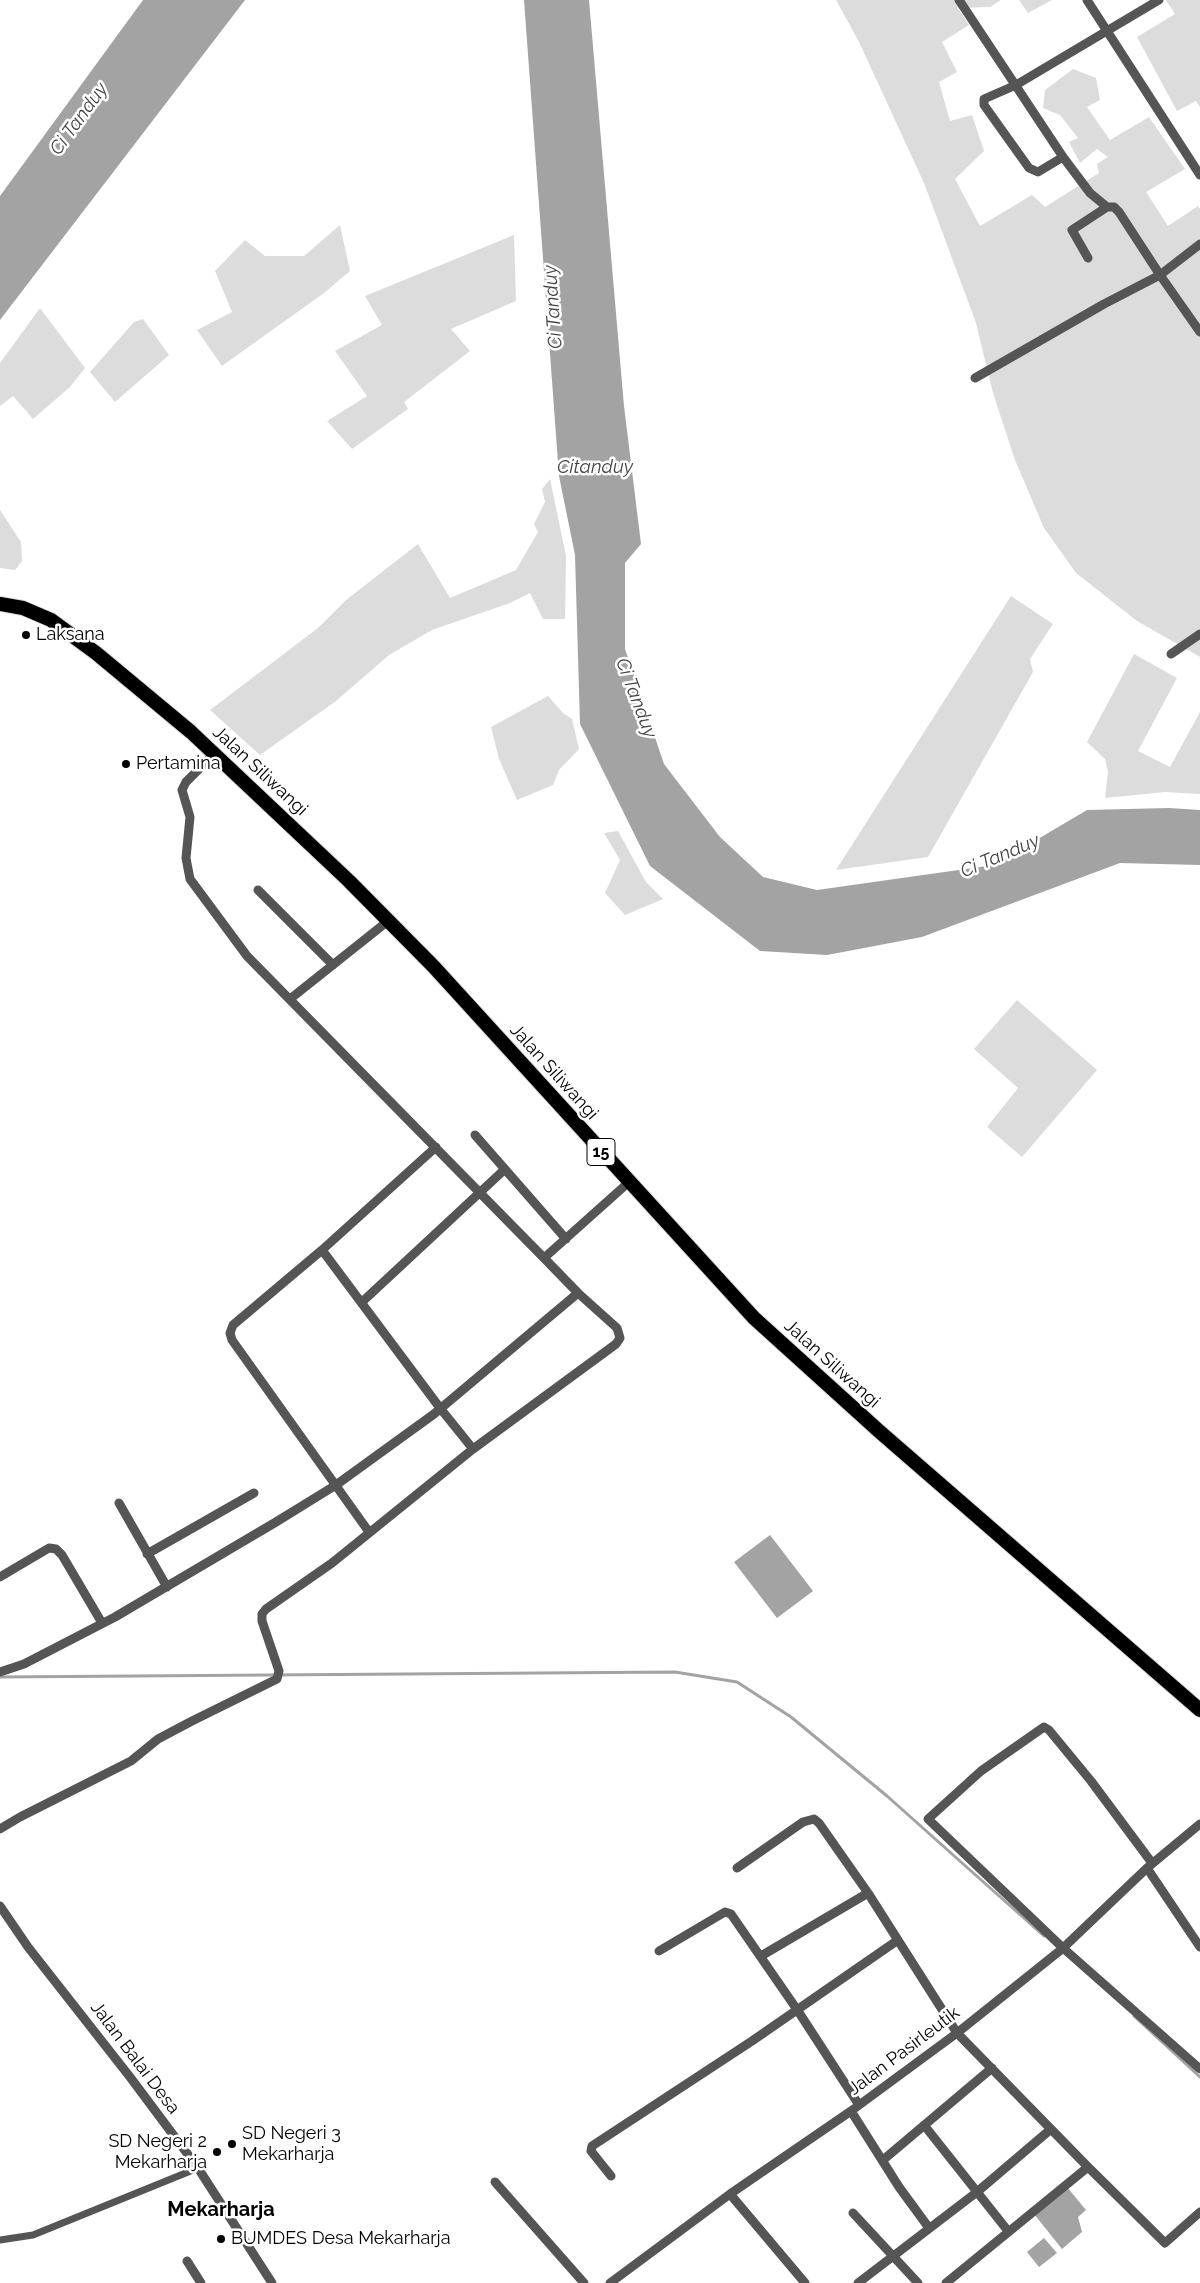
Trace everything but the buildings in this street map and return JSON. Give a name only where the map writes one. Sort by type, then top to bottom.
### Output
[{"type":"highway","name":"Jalan Siliwangi","points":[[0,604],[23,608],[51,620],[96,653],[173,717],[349,881],[434,967],[754,1318],[816,1375],[1200,1710]]},
{"type":"street","points":[[959,0],[1063,157],[1090,193],[1107,207]]},
{"type":"street","points":[[1087,0],[1106,33],[1200,175]]},
{"type":"street","points":[[1063,157],[1038,172],[1029,168],[984,105],[984,99],[1016,85],[1159,0]]},
{"type":"street","points":[[1088,258],[1072,230],[1107,207],[1114,207],[1120,212],[1160,275],[1200,332]]},
{"type":"street","points":[[975,378],[1104,304],[1160,275],[1200,244]]},
{"type":"street","points":[[1171,654],[1200,634]]},
{"type":"street","points":[[0,1828],[131,1762],[158,1740],[278,1675],[262,1621],[262,1614],[332,1563],[473,1449],[616,1344],[620,1338],[617,1328],[578,1293],[247,956],[190,879],[186,858],[190,817],[182,790],[186,782],[214,755]]},
{"type":"street","points":[[258,890],[333,965]]},
{"type":"street","points":[[290,999],[388,921]]},
{"type":"street","points":[[475,1135],[566,1239]]},
{"type":"street","points":[[369,1532],[232,1340],[230,1333],[233,1326],[322,1250],[436,1147]]},
{"type":"street","points":[[362,1302],[504,1170]]},
{"type":"street","points":[[544,1258],[629,1182]]},
{"type":"street","points":[[322,1250],[440,1408],[473,1449]]},
{"type":"street","points":[[1,1670],[102,1624],[336,1485],[440,1408],[578,1293]]},
{"type":"street","points":[[147,1554],[254,1492]]},
{"type":"street","points":[[119,1503],[166,1587]]},
{"type":"street","points":[[0,1577],[49,1548],[56,1549],[62,1555],[102,1624]]},
{"type":"street","points":[[1200,1947],[1150,1866],[1091,1781],[1049,1730],[1044,1727],[981,1771],[928,1818],[1063,1948],[1200,2069]]},
{"type":"street","points":[[737,1868],[803,1822],[814,1819],[819,1823],[868,1893],[957,2033],[1051,2130],[1165,2243],[1200,2212]]},
{"type":"street","name":"Jalan Pasirleutik","points":[[610,2283],[730,2194],[850,2112],[957,2033],[1063,1948],[1150,1866],[1200,1824]]},
{"type":"street","points":[[761,1956],[868,1893]]},
{"type":"street","name":"Jalan Balai Desa","points":[[0,1906],[28,1947],[130,2077],[198,2168],[272,2283]]},
{"type":"street","points":[[659,1951],[728,1912],[734,1916],[798,2010],[859,2105]]},
{"type":"street","points":[[611,2176],[591,2151],[592,2146],[798,2010],[898,1940]]},
{"type":"street","points":[[883,2160],[992,2068]]},
{"type":"street","points":[[850,2112],[899,2187],[929,2228]]},
{"type":"street","points":[[924,2125],[1008,2231]]},
{"type":"street","points":[[858,2283],[976,2192],[1051,2130]]},
{"type":"street","points":[[946,2283],[1088,2167]]},
{"type":"street","points":[[0,2240],[32,2235],[198,2168]]},
{"type":"street","points":[[495,2182],[584,2283]]},
{"type":"street","points":[[730,2194],[805,2283]]},
{"type":"street","points":[[853,2212],[892,2257],[918,2283]]},
{"type":"street","points":[[187,2261],[201,2283]]},
{"type":"shaded area","points":[[836,0],[1001,0],[990,7],[958,8],[969,25],[942,42],[957,72],[939,82],[950,121],[972,115],[984,151],[955,179],[980,226],[1032,195],[1045,207],[1099,173],[1097,164],[1108,157],[1097,149],[1080,163],[1069,142],[1078,138],[1060,115],[1043,108],[1045,90],[1073,69],[1096,78],[1100,100],[1087,107],[1110,140],[1149,117],[1185,169],[1146,192],[1168,226],[1198,206],[1200,209],[1200,657],[1137,621],[1076,573],[1044,528],[1015,460],[993,393],[976,323],[924,183],[859,42]]},
{"type":"shaded area","points":[[1019,0],[1052,0],[1028,13]]},
{"type":"shaded area","points":[[1166,0],[1200,0],[1200,107],[1196,101],[1177,111],[1137,37],[1175,14]]},
{"type":"shaded area","points":[[340,225],[350,271],[324,293],[222,366],[197,330],[232,312],[215,271],[245,240],[265,256],[304,256]]},
{"type":"shaded area","points":[[514,235],[516,301],[451,329],[470,351],[404,402],[408,409],[352,449],[327,421],[367,396],[335,351],[382,325],[365,296]]},
{"type":"shaded area","points":[[40,308],[85,368],[70,387],[33,419],[13,396],[0,406],[0,363]]},
{"type":"shaded area","points":[[143,319],[169,355],[115,402],[90,372],[134,322]]},
{"type":"shaded area","points":[[550,479],[566,556],[565,619],[543,619],[530,593],[510,603],[432,630],[389,655],[336,701],[260,755],[210,710],[318,628],[346,600],[418,544],[450,598],[516,570],[538,532],[534,524],[545,502],[542,489]]},
{"type":"shaded area","points":[[0,510],[21,542],[22,561],[15,570],[0,568]]},
{"type":"shaded area","points":[[1011,596],[1053,624],[1030,659],[1033,672],[928,857],[836,870]]},
{"type":"shaded area","points":[[1134,654],[1177,678],[1138,751],[1170,767],[1200,712],[1200,794],[1165,792],[1105,798],[1108,772],[1105,759],[1087,742]]},
{"type":"shaded area","points":[[548,696],[563,713],[572,719],[579,749],[559,770],[553,785],[517,800],[499,759],[491,727]]},
{"type":"shaded area","points":[[618,831],[646,882],[663,899],[625,915],[605,893],[620,860],[604,833]]},
{"type":"shaded area","points":[[1017,1000],[1097,1070],[1022,1157],[987,1127],[1018,1088],[974,1049]]},
{"type":"water","name":"Ci Tanduy","points":[[143,0],[245,0],[0,320],[0,196]]},
{"type":"water","name":"Citanduy","points":[[524,0],[589,0],[624,406],[641,544],[625,563],[625,649],[664,764],[720,837],[763,877],[817,890],[994,865],[1087,810],[1169,808],[1200,810],[1200,865],[1120,863],[922,937],[827,955],[760,951],[650,866],[580,724],[575,555],[559,476]]},
{"type":"water","points":[[770,1535],[813,1591],[777,1618],[734,1562]]},
{"type":"water","points":[[1067,2187],[1086,2210],[1078,2217],[1082,2232],[1062,2249],[1034,2214]]},
{"type":"water","points":[[1044,2238],[1057,2253],[1039,2267],[1027,2252]]},
{"type":"waterway","points":[[0,1677],[675,1672],[737,1682],[791,1717],[887,1796],[1044,1936]]},
{"type":"waterway","points":[[1134,2016],[1200,2077]]},
{"type":"place","name":"Laksana","points":[[26,635]]},
{"type":"place","name":"Pertamina","points":[[126,764]]},
{"type":"place","name":"SD Negeri 3 Mekarharja","points":[[232,2144]]},
{"type":"place","name":"SD Negeri 2 Mekarharja","points":[[217,2152]]},
{"type":"place","name":"BUMDES Desa Mekarharja","points":[[221,2239]]},
{"type":"district","name":"Mekarharja","points":[[221,2210]]}]
